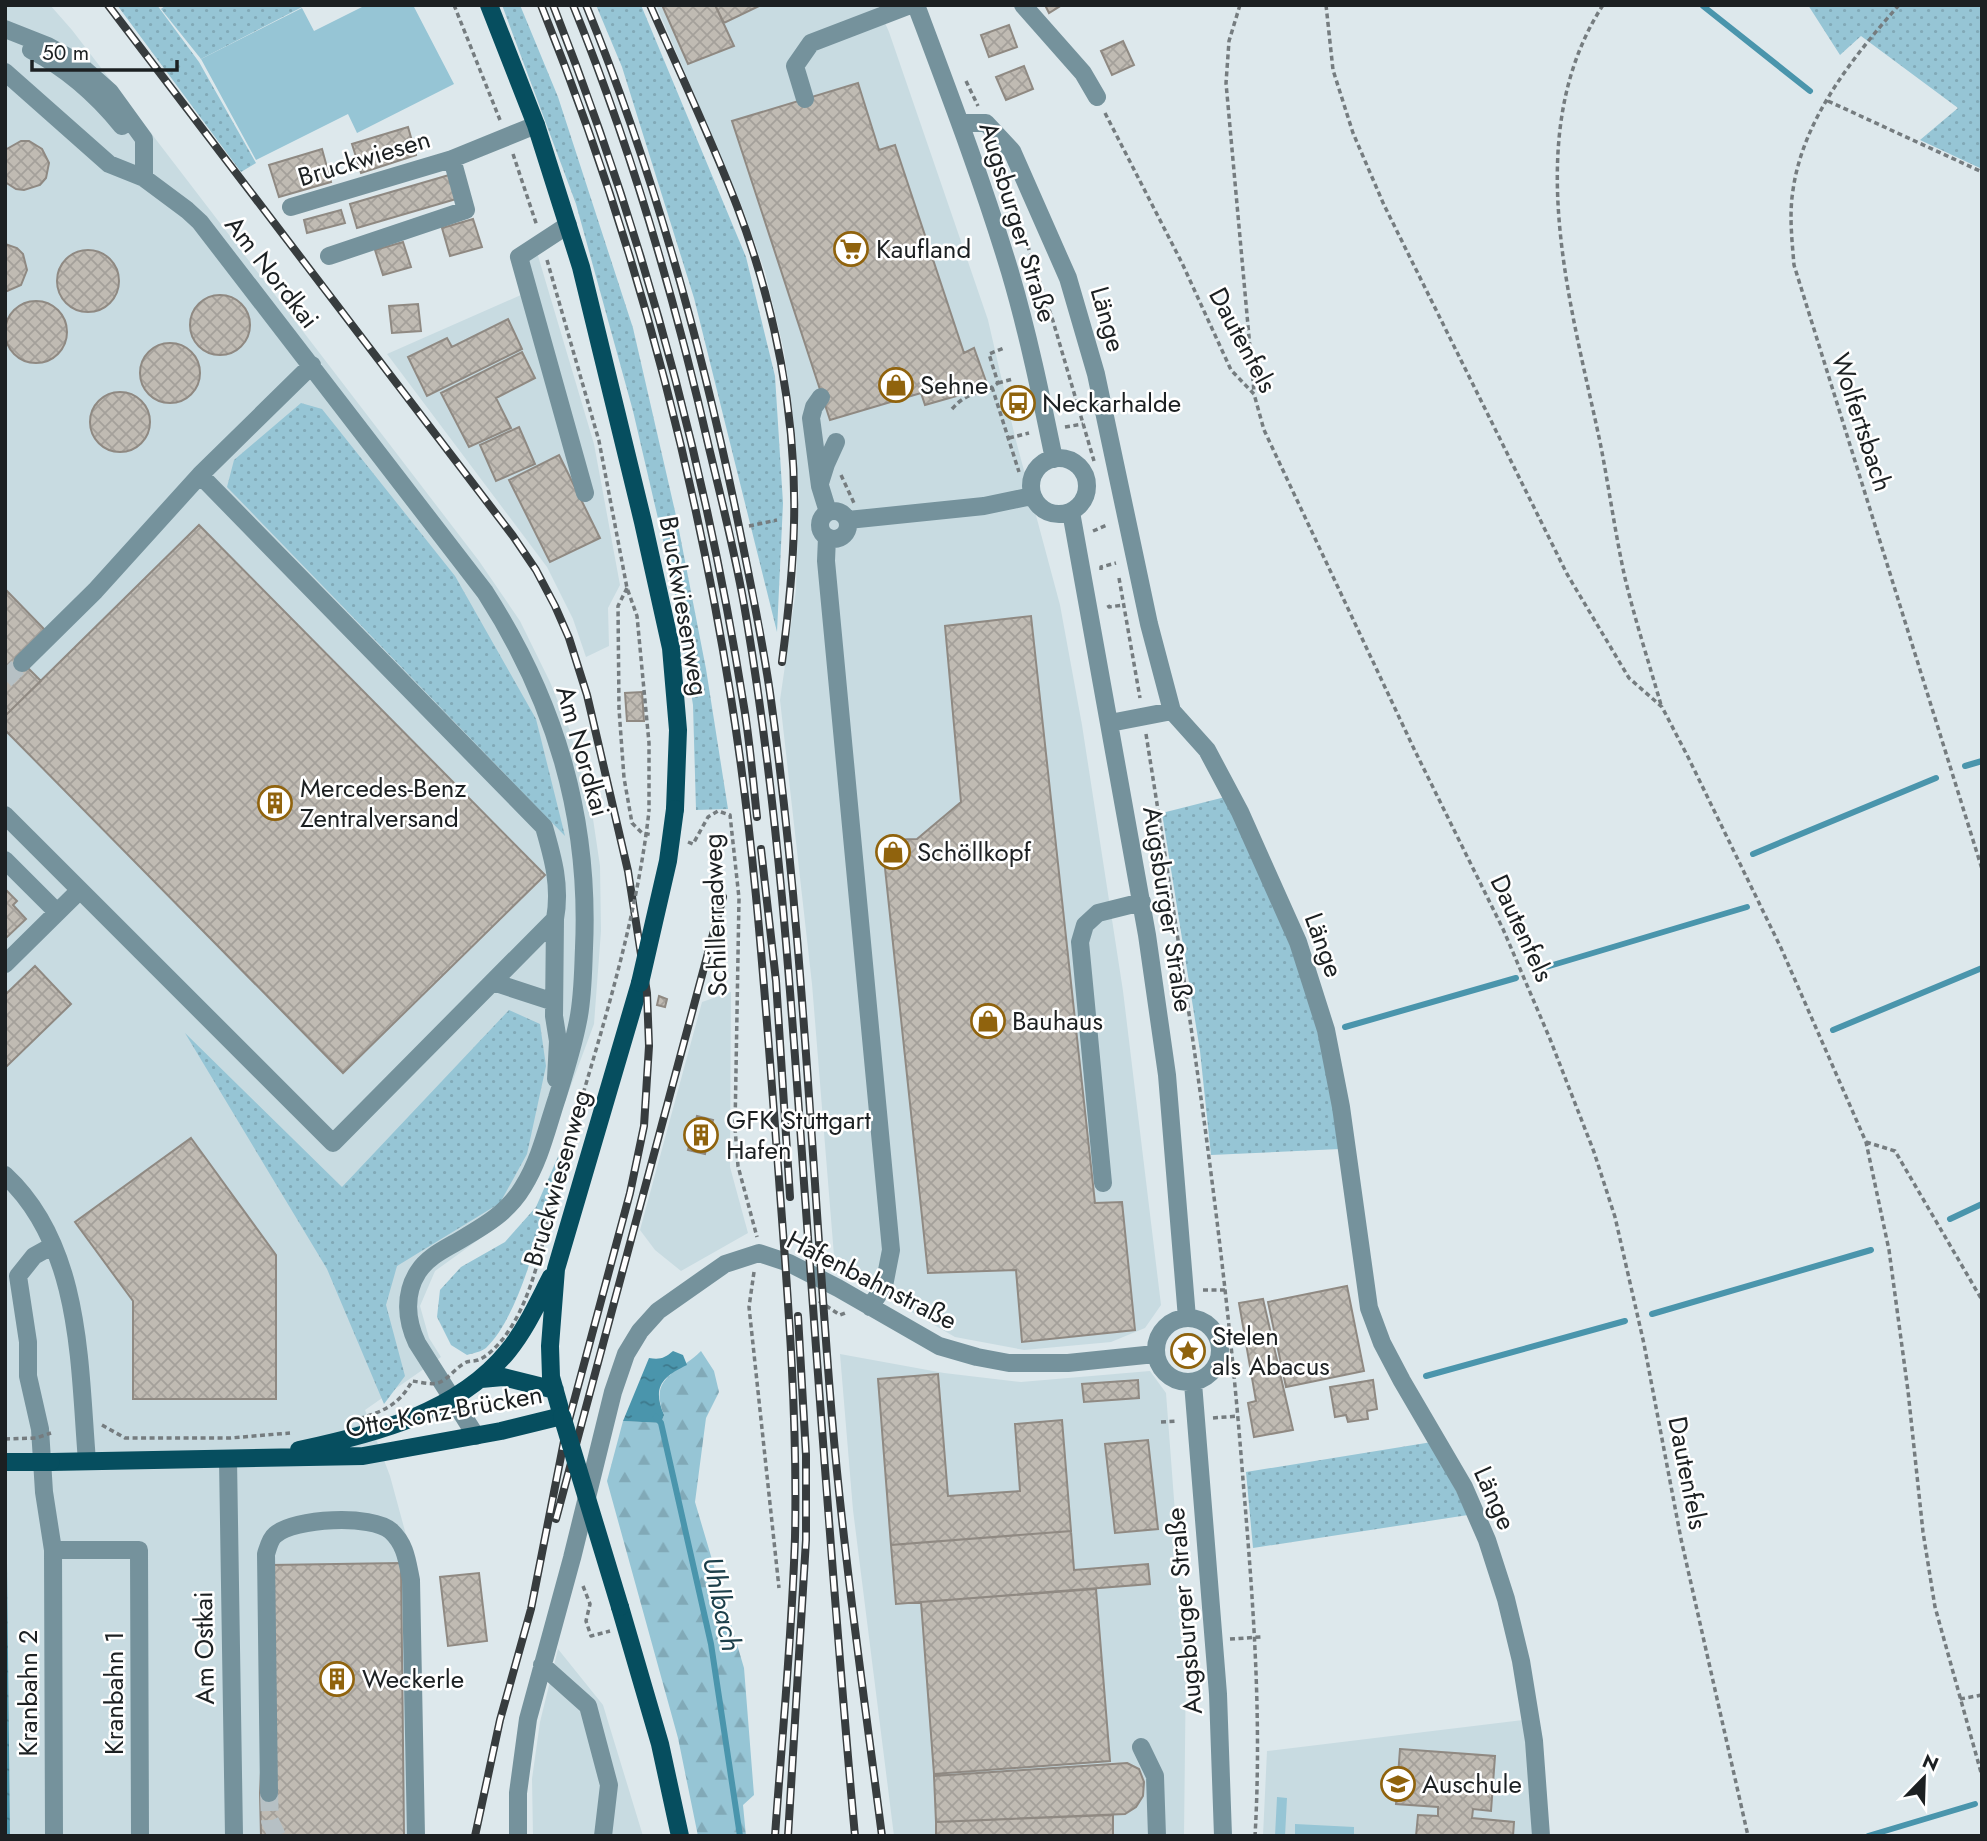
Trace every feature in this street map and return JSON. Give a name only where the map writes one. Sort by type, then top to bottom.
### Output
[{"type":"main road","name":"Bruckwiesenweg","points":[[489,5],[536,125],[582,267],[671,648],[678,730],[675,809],[668,861],[640,983],[556,1269],[550,1346],[551,1377],[555,1390]]},
{"type":"main road","name":"Otto-Konz-Brücken","points":[[251,1459],[296,1451],[353,1429],[420,1414],[452,1399],[481,1379],[510,1349],[556,1269]]},
{"type":"main road","name":"Otto-Konz-Brücken","points":[[481,1379],[503,1377],[555,1390]]},
{"type":"main road","points":[[555,1390],[660,1744],[680,1836]]},
{"type":"main road","name":"Otto-Konz-Brücken","points":[[5,1462],[363,1456],[476,1436],[562,1416]]},
{"type":"street","points":[[805,99],[796,66],[811,43],[913,5]]},
{"type":"street","name":"Augsburger Straße","points":[[913,5],[960,123],[1010,272],[1054,458]]},
{"type":"street","points":[[1023,5],[1083,73],[1097,97]]},
{"type":"street","points":[[5,29],[63,53],[99,82],[141,131],[145,145],[144,172]]},
{"type":"street","points":[[5,40],[48,59],[87,87],[134,141],[141,154],[144,172]]},
{"type":"street","points":[[5,72],[109,164],[144,172]]},
{"type":"street","points":[[960,123],[986,123]]},
{"type":"street","name":"Länge","points":[[986,123],[1012,151],[1068,278],[1096,374],[1149,624],[1172,711],[1207,750],[1240,812],[1298,942],[1326,1030],[1369,1308],[1382,1343],[1402,1381],[1464,1487],[1487,1540],[1506,1599],[1521,1661],[1534,1741],[1541,1836]]},
{"type":"street","name":"Bruckwiesen","points":[[291,208],[452,159],[536,125]]},
{"type":"street","name":"Bruckwiesen","points":[[328,256],[466,210],[452,159]]},
{"type":"street","name":"Am Nordkai","points":[[144,172],[193,215],[312,365],[485,592],[523,656],[549,716],[573,794],[580,834],[586,922],[579,1018],[555,1105],[534,1167],[510,1206],[493,1220],[434,1255],[418,1272],[409,1292],[407,1305],[411,1331],[417,1343],[476,1436]]},
{"type":"street","points":[[568,225],[519,257],[585,493]]},
{"type":"street","points":[[22,663],[95,591],[200,475],[312,365]]},
{"type":"street","points":[[821,397],[811,418],[820,486],[828,512]]},
{"type":"street","points":[[820,486],[834,446]]},
{"type":"street","points":[[1054,458],[1077,464],[1088,484],[1081,505],[1060,515],[1038,506],[1032,496],[1031,486],[1038,468],[1054,458]]},
{"type":"street","points":[[200,475],[544,827],[555,864],[559,897],[555,919],[554,1002],[558,1041],[555,1105]]},
{"type":"street","points":[[856,519],[845,534],[837,539],[827,537],[821,531],[820,522],[828,512],[838,511],[856,519],[984,506],[1032,496]]},
{"type":"street","name":"Augsburger Straße","points":[[1071,512],[1142,902],[1167,1075],[1187,1318]]},
{"type":"street","points":[[827,537],[826,561],[891,1250],[884,1286],[870,1307]]},
{"type":"street","points":[[1110,723],[1172,711]]},
{"type":"street","points":[[5,815],[333,1143],[555,919]]},
{"type":"street","points":[[5,860],[57,912]]},
{"type":"street","points":[[5,964],[80,890]]},
{"type":"street","points":[[1103,1183],[1080,942],[1085,925],[1098,913],[1142,902]]},
{"type":"street","points":[[493,982],[554,1002]]},
{"type":"street","points":[[5,1175],[35,1211],[68,1288],[76,1331],[87,1461]]},
{"type":"street","name":"Kranbahn 2","points":[[52,1246],[34,1256],[18,1276],[28,1342],[28,1376],[40,1429],[44,1492],[53,1549],[54,1836]]},
{"type":"street","name":"Hafenbahnstraße","points":[[518,1836],[517,1793],[528,1719],[613,1392],[626,1354],[640,1331],[658,1311],[725,1264],[759,1253],[789,1263],[939,1346],[1009,1363],[1068,1363],[1155,1354]]},
{"type":"street","points":[[1187,1318],[1210,1326],[1221,1347],[1220,1360],[1214,1371],[1205,1379],[1193,1383],[1180,1382],[1169,1377],[1160,1367],[1155,1354],[1156,1342],[1163,1329],[1174,1321],[1187,1318]]},
{"type":"street","name":"Augsburger Straße","points":[[1193,1383],[1214,1640],[1223,1836]]},
{"type":"street","name":"Am Ostkai","points":[[228,1459],[234,1836]]},
{"type":"street","points":[[269,1793],[266,1554],[273,1536],[288,1527],[335,1520],[370,1523],[389,1529],[405,1549],[411,1580],[416,1836]]},
{"type":"street","name":"Kranbahn 1","points":[[53,1549],[139,1550],[140,1836]]},
{"type":"street","points":[[542,1665],[588,1706],[609,1785],[603,1836]]},
{"type":"street","points":[[1141,1747],[1155,1776],[1157,1836]]},
{"type":"path","points":[[353,1429],[397,1402],[412,1381],[435,1384],[441,1382],[466,1361],[477,1361],[486,1356],[502,1340],[519,1314],[531,1284],[627,934],[645,846],[649,811],[649,743],[637,616],[627,587],[599,441],[542,242],[506,135],[454,5]]},
{"type":"path","points":[[1240,5],[1229,41],[1226,83],[1254,394]]},
{"type":"path","points":[[1326,5],[1334,69],[1353,133],[1384,205],[1567,574],[1629,678],[1662,707]]},
{"type":"path","points":[[1603,5],[1570,75],[1558,153],[1558,216],[1572,315],[1626,579],[1662,707],[1781,948],[1866,1142],[1889,1250],[1933,1594],[1982,1776]]},
{"type":"path","name":"Wolfertsbach","points":[[1899,5],[1866,42],[1827,100],[1799,161],[1790,221],[1794,265],[1982,869]]},
{"type":"path","points":[[964,76],[986,123]]},
{"type":"path","name":"Dautenfels","points":[[1097,97],[1182,263],[1231,370],[1254,394],[1264,430],[1415,751],[1503,929],[1594,1152],[1615,1217],[1644,1344],[1681,1539],[1748,1836]]},
{"type":"path","points":[[1827,100],[1982,172]]},
{"type":"path","points":[[1013,202],[1053,321],[1096,468]]},
{"type":"path","points":[[998,383],[989,354],[1004,348]]},
{"type":"path","points":[[952,409],[962,397],[1013,379]]},
{"type":"path","points":[[992,387],[1019,472]]},
{"type":"path","points":[[1009,438],[1026,433]]},
{"type":"path","points":[[834,446],[856,519]]},
{"type":"path","points":[[1105,514],[1107,525]]},
{"type":"path","points":[[749,526],[777,520]]},
{"type":"path","points":[[1103,580],[1101,567],[1116,563],[1198,1069],[1220,1236],[1258,1637],[1259,1736],[1255,1836]]},
{"type":"path","points":[[627,587],[618,606],[619,709],[624,778],[632,823],[642,833],[655,836]]},
{"type":"path","points":[[1106,594],[1109,607],[1124,605]]},
{"type":"path","name":"Schillerradweg","points":[[680,841],[693,844],[708,817],[718,811],[730,815],[739,898],[735,1128],[738,1166],[757,1230],[758,1244]]},
{"type":"path","points":[[1866,1142],[1895,1151],[1982,1300]]},
{"type":"path","points":[[752,1282],[750,1320],[779,1588]]},
{"type":"path","points":[[5,1439],[36,1438],[51,1433],[57,1426],[84,1425],[105,1425],[125,1438],[230,1438],[292,1433]]},
{"type":"path","points":[[572,1558],[590,1604],[586,1621],[591,1636],[626,1626]]},
{"type":"path","points":[[1214,1640],[1258,1637]]},
{"type":"path","points":[[1960,1699],[1982,1695]]},
{"type":"shaded area","points":[[5,5],[50,5],[72,30],[479,561],[520,621],[550,682],[570,731],[592,812],[600,866],[601,931],[594,1024],[533,1187],[510,1217],[435,1271],[420,1306],[429,1338],[441,1357],[365,1410],[390,1476],[415,1568],[422,1836],[10,1836],[5,1381]]},
{"type":"shaded area","points":[[656,5],[877,5],[889,32],[988,320],[1015,437],[1060,605],[1082,725],[1123,991],[1161,1305],[1145,1328],[1111,1342],[1024,1350],[955,1337],[835,1268],[812,984],[780,700],[796,590],[799,493],[784,351],[765,272],[741,204]]},
{"type":"shaded area","points":[[533,239],[594,444],[620,585],[608,608],[609,646],[586,657],[573,619],[547,567],[387,354],[521,295],[511,253]]},
{"type":"shaded area","points":[[731,992],[730,1167],[748,1233],[681,1271],[655,1250],[640,1230],[702,1002]]},
{"type":"shaded area","points":[[840,1354],[944,1373],[1021,1382],[1150,1371],[1166,1393],[1186,1659],[1184,1836],[894,1836],[853,1510]]},
{"type":"shaded area","points":[[558,1649],[603,1705],[643,1836],[533,1836],[532,1779],[540,1722]]},
{"type":"shaded area","name":"Auschule","points":[[1523,1720],[1528,1741],[1532,1836],[1263,1836],[1267,1751]]},
{"type":"green space","points":[[117,5],[157,5],[199,62],[256,163],[241,172]]},
{"type":"green space","points":[[166,5],[306,5],[201,59],[161,9]]},
{"type":"green space","points":[[366,5],[413,5],[454,84],[357,133],[348,114],[256,160],[201,59],[302,8],[314,31]]},
{"type":"green space","points":[[502,5],[520,5],[558,97],[633,328],[677,520],[706,669],[728,809],[696,810],[693,705],[673,583],[633,411],[576,204]]},
{"type":"green space","points":[[596,5],[641,5],[746,257],[775,376],[783,503],[777,632],[694,298],[622,67]]},
{"type":"green space","points":[[1808,5],[1982,5],[1982,169],[1920,140],[1958,108],[1861,36],[1840,55]]},
{"type":"green space","points":[[301,403],[322,409],[455,576],[536,719],[565,836],[227,487],[234,460]]},
{"type":"green space","points":[[1233,795],[1318,1013],[1340,1149],[1211,1155],[1200,1051],[1162,813]]},
{"type":"green space","points":[[509,1010],[540,1024],[546,1066],[527,1154],[500,1203],[397,1266],[386,1305],[405,1376],[384,1404],[327,1269],[185,1033],[342,1187]]},
{"type":"green space","points":[[560,1152],[532,1256],[512,1310],[486,1348],[467,1355],[451,1345],[437,1317],[440,1290],[461,1267],[505,1242],[536,1207]]},
{"type":"green space","points":[[1189,1333],[1201,1338],[1206,1350],[1201,1362],[1189,1367],[1177,1362],[1172,1350],[1177,1338]]},
{"type":"green space","points":[[701,1351],[714,1371],[719,1392],[706,1418],[695,1502],[744,1668],[754,1795],[743,1805],[746,1836],[698,1836],[678,1738],[607,1481],[623,1421],[661,1423],[664,1415],[660,1402],[663,1383]]},
{"type":"green space","points":[[1432,1442],[1468,1515],[1253,1548],[1246,1472]]},
{"type":"green space","points":[[1277,1797],[1287,1798],[1285,1836],[1275,1836]]},
{"type":"green space","points":[[1295,1824],[1354,1827],[1354,1836],[1295,1836]]},
{"type":"water","points":[[673,1351],[683,1355],[687,1365],[671,1374],[659,1390],[664,1415],[661,1423],[623,1421],[649,1358],[662,1358]]},
{"type":"water","points":[[5,1381],[10,1836],[5,1836]]},
{"type":"building","points":[[662,5],[715,5],[734,46],[688,64]]},
{"type":"building","points":[[715,5],[761,5],[724,23]]},
{"type":"building","points":[[1045,5],[1062,5],[1049,13]]},
{"type":"building","points":[[1009,25],[1017,47],[989,57],[981,35]]},
{"type":"building","points":[[1123,41],[1134,65],[1112,75],[1101,51]]},
{"type":"building","points":[[1024,66],[1033,89],[1006,100],[996,77]]},
{"type":"building","name":"Kaufland","points":[[858,83],[879,150],[895,145],[964,353],[974,348],[988,387],[925,405],[921,393],[830,420],[732,121]]},
{"type":"building","points":[[408,127],[416,155],[361,173],[352,144]]},
{"type":"building","points":[[21,141],[29,141],[42,149],[49,163],[46,178],[40,185],[24,190],[16,189],[5,182],[5,150]]},
{"type":"building","points":[[322,149],[331,182],[279,197],[269,165]]},
{"type":"building","points":[[449,175],[456,199],[357,228],[350,204]]},
{"type":"building","points":[[341,210],[345,223],[307,233],[304,220]]},
{"type":"building","points":[[473,219],[482,247],[450,256],[442,228]]},
{"type":"building","points":[[403,242],[411,267],[383,275],[375,250]]},
{"type":"building","points":[[5,244],[17,248],[23,254],[27,270],[21,285],[5,292]]},
{"type":"building","points":[[82,250],[94,250],[110,259],[117,269],[117,293],[110,303],[94,312],[82,312],[71,307],[62,298],[57,287],[57,275],[62,264],[71,255]]},
{"type":"building","points":[[214,295],[226,295],[245,308],[250,325],[248,337],[237,350],[226,355],[214,355],[195,342],[190,331],[190,319],[203,300]]},
{"type":"building","points":[[36,301],[48,303],[58,310],[65,320],[65,344],[58,354],[48,361],[36,363],[24,361],[14,354],[7,344],[5,332],[7,320],[14,310],[24,303]]},
{"type":"building","points":[[418,304],[421,331],[392,333],[389,306]]},
{"type":"building","points":[[508,319],[522,349],[427,396],[408,357],[447,338],[452,347]]},
{"type":"building","points":[[164,343],[176,343],[195,356],[200,373],[198,385],[187,398],[176,403],[164,403],[145,390],[140,379],[140,367],[153,348]]},
{"type":"building","points":[[522,352],[535,378],[496,398],[511,428],[469,447],[441,393]]},
{"type":"building","points":[[114,392],[126,392],[145,405],[150,422],[148,434],[137,447],[126,452],[114,452],[95,439],[90,428],[90,416],[103,397]]},
{"type":"building","points":[[519,427],[535,464],[496,481],[480,445]]},
{"type":"building","points":[[559,455],[600,538],[550,562],[509,480]]},
{"type":"building","name":"Mercedes-Benz Zentralversand","points":[[199,525],[545,875],[343,1073],[5,730],[5,716]]},
{"type":"building","points":[[5,589],[45,630],[17,657],[41,681],[5,716]]},
{"type":"building","name":"Bauhaus","points":[[1031,616],[1095,1203],[1122,1202],[1135,1330],[1022,1342],[1016,1270],[928,1273],[882,840],[917,839],[961,802],[945,626]]},
{"type":"building","points":[[642,692],[644,721],[627,721],[625,693]]},
{"type":"building","points":[[5,889],[17,901],[13,905],[26,919],[5,939]]},
{"type":"building","points":[[35,966],[71,1004],[5,1068],[5,995]]},
{"type":"building","points":[[659,996],[667,999],[665,1007],[657,1005]]},
{"type":"building","name":"GFK Stuttgart Hafen","points":[[697,1116],[713,1120],[705,1154],[688,1150]]},
{"type":"building","points":[[191,1138],[276,1255],[276,1399],[133,1399],[133,1301],[75,1222]]},
{"type":"building","points":[[1347,1286],[1364,1371],[1286,1387],[1268,1302]]},
{"type":"building","points":[[1263,1299],[1293,1430],[1254,1437],[1248,1403],[1256,1401],[1239,1303]]},
{"type":"building","points":[[938,1374],[948,1496],[1020,1491],[1015,1424],[1062,1420],[1071,1531],[891,1545],[878,1379]]},
{"type":"building","points":[[1138,1380],[1139,1398],[1084,1402],[1082,1384]]},
{"type":"building","points":[[1373,1380],[1377,1409],[1367,1411],[1368,1419],[1348,1422],[1346,1415],[1335,1417],[1330,1387]]},
{"type":"building","points":[[1148,1440],[1158,1529],[1115,1533],[1105,1444]]},
{"type":"building","points":[[1071,1531],[1074,1570],[1148,1564],[1150,1584],[896,1604],[891,1545]]},
{"type":"building","name":"Weckerle","points":[[401,1563],[404,1836],[261,1836],[260,1793],[271,1565]]},
{"type":"building","points":[[479,1573],[487,1641],[448,1646],[440,1577]]},
{"type":"building","points":[[1096,1589],[1110,1761],[934,1774],[921,1602]]},
{"type":"building","points":[[1400,1749],[1495,1756],[1491,1811],[1473,1809],[1472,1818],[1514,1822],[1513,1836],[1416,1836],[1418,1815],[1438,1816],[1438,1807],[1396,1804]]},
{"type":"building","points":[[1127,1763],[1139,1769],[1144,1782],[1143,1796],[1136,1807],[1125,1814],[936,1822],[934,1776]]},
{"type":"building","points":[[1113,1815],[1113,1836],[936,1836],[936,1822]]},
{"type":"waterway","points":[[1703,6],[1810,91]]},
{"type":"waterway","points":[[1965,766],[1982,761]]},
{"type":"waterway","points":[[1753,854],[1936,778]]},
{"type":"waterway","points":[[1536,970],[1747,907]]},
{"type":"waterway","points":[[1833,1030],[1982,968]]},
{"type":"waterway","points":[[1345,1027],[1516,978]]},
{"type":"waterway","points":[[1950,1219],[1982,1204]]},
{"type":"waterway","points":[[1652,1314],[1871,1250]]},
{"type":"waterway","points":[[1426,1376],[1625,1321]]},
{"type":"waterway","name":"Uhlbach","points":[[656,1417],[661,1423],[711,1644],[740,1836]]},
{"type":"waterway","points":[[1868,1836],[1975,1804]]},
{"type":"tunnel","points":[[5,680],[22,663]]},
{"type":"tunnel","points":[[269,1793],[270,1821],[277,1836]]},
{"type":"railway","points":[[108,5],[513,536],[536,570],[569,638],[587,695],[628,871],[647,993],[649,1046],[644,1126],[630,1193],[566,1431],[531,1609],[500,1720],[475,1836]]},
{"type":"railway","points":[[541,5],[603,174],[656,346],[716,609],[746,805],[771,1073],[795,1434],[794,1574],[775,1836]]},
{"type":"railway","points":[[553,5],[615,176],[668,351],[711,528],[729,617],[746,721],[757,817]]},
{"type":"railway","points":[[573,5],[614,114],[667,282],[734,554],[757,687],[775,828],[788,970],[855,1836]]},
{"type":"railway","points":[[586,5],[653,190],[706,379],[735,507],[767,676],[782,789],[800,968],[837,1470],[882,1836]]},
{"type":"railway","points":[[650,5],[737,206],[773,322],[787,403],[794,484],[793,558],[782,662]]},
{"type":"railway","points":[[761,849],[776,981],[790,1197]]},
{"type":"railway","points":[[556,1519],[723,897]]},
{"type":"railway","points":[[788,1836],[806,1540],[806,1455],[798,1316]]},
{"type":"place","name":"Kaufland","points":[[851,249]]},
{"type":"place","name":"Sehne","points":[[896,385]]},
{"type":"place","name":"Neckarhalde","points":[[1018,403]]},
{"type":"place","name":"Mercedes-Benz Zentralversand","points":[[275,803]]},
{"type":"place","name":"Schöllkopf","points":[[893,852]]},
{"type":"place","name":"Bauhaus","points":[[988,1021]]},
{"type":"place","name":"GFK Stuttgart Hafen","points":[[701,1135]]},
{"type":"place","name":"Stelen als Abacus","points":[[1188,1351]]},
{"type":"place","name":"Weckerle","points":[[337,1679]]},
{"type":"place","name":"Auschule","points":[[1398,1784]]}]
